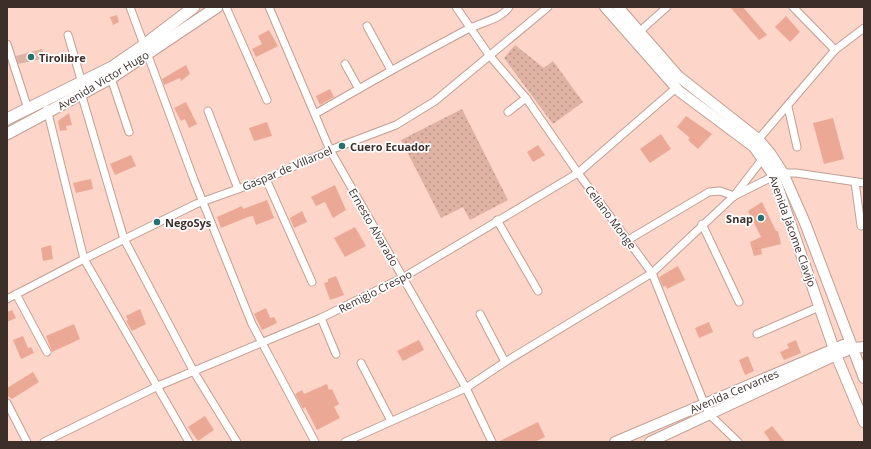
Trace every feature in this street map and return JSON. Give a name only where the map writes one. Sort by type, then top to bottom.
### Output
[{"type":"main road","name":"Avenida Victor Hugo","points":[[7,119],[44,101],[111,78],[146,50],[194,7]]},
{"type":"main road","name":"Avenida Victor Hugo","points":[[7,134],[49,112],[112,67],[146,50],[216,7]]},
{"type":"street","points":[[130,7],[233,279],[261,342],[315,442]]},
{"type":"street","points":[[226,7],[267,100]]},
{"type":"street","name":"Ernesto Alvarado","points":[[269,7],[330,150],[466,388],[492,442]]},
{"type":"street","name":"Celiano Monge","points":[[456,7],[489,55],[526,98],[578,173],[652,273],[704,404],[710,415],[738,442]]},
{"type":"street","points":[[315,114],[391,70],[470,28],[500,15],[509,7]]},
{"type":"street","name":"Gaspar de Villaroel","points":[[7,300],[84,259],[203,201],[266,179],[330,150],[396,125],[420,111],[481,64],[489,55],[548,7]]},
{"type":"street","name":"Avenida Jácome Clavijo","points":[[605,7],[676,88],[756,143]]},
{"type":"street","name":"Avenida Jácome Clavijo","points":[[618,7],[678,76],[756,143],[766,155],[779,175],[805,224],[864,378]]},
{"type":"street","points":[[639,32],[667,7]]},
{"type":"street","points":[[793,7],[835,50]]},
{"type":"street","points":[[367,26],[391,70]]},
{"type":"street","points":[[756,143],[835,50],[864,28]]},
{"type":"street","points":[[68,35],[124,239],[194,372],[237,442]]},
{"type":"street","points":[[7,44],[28,109]]},
{"type":"street","points":[[345,64],[359,89]]},
{"type":"street","points":[[111,78],[129,132]]},
{"type":"street","name":"Remigio Crespo","points":[[44,442],[158,386],[321,318],[404,278],[497,220],[578,173],[676,88]]},
{"type":"street","points":[[508,112],[526,98]]},
{"type":"street","points":[[44,101],[49,112],[84,259],[189,442]]},
{"type":"street","points":[[788,107],[798,147]]},
{"type":"street","points":[[208,111],[238,189]]},
{"type":"street","points":[[344,442],[466,388],[505,362],[652,273],[702,224],[734,196],[766,155]]},
{"type":"street","points":[[628,240],[709,192],[720,191],[734,196],[779,175],[796,173],[864,183]]},
{"type":"street","name":"Avenida Jácome Clavijo","points":[[779,175],[819,307],[835,352],[864,422]]},
{"type":"street","points":[[266,179],[312,282]]},
{"type":"street","points":[[855,182],[861,226]]},
{"type":"street","points":[[497,220],[538,291]]},
{"type":"street","points":[[702,224],[739,302]]},
{"type":"street","points":[[16,294],[47,352]]},
{"type":"street","points":[[757,334],[819,307]]},
{"type":"street","points":[[480,314],[505,362]]},
{"type":"street","points":[[321,318],[336,354]]},
{"type":"street","name":"Avenida Cervantes","points":[[650,442],[710,415],[835,352],[843,346],[853,348],[864,347]]},
{"type":"street","name":"Avenida Cervantes","points":[[619,441],[704,404],[835,352]]},
{"type":"street","points":[[361,363],[390,421]]},
{"type":"street","points":[[7,404],[27,442]]},
{"type":"shaded area","points":[[515,45],[544,68],[553,61],[583,102],[553,124],[504,58]]},
{"type":"shaded area","name":"Tirolibre","points":[[42,49],[46,58],[18,64],[16,56]]},
{"type":"shaded area","points":[[462,109],[508,200],[470,220],[463,207],[441,218],[401,140]]},
{"type":"building","points":[[730,7],[743,7],[767,35],[759,40]]},
{"type":"building","points":[[117,15],[119,22],[113,25],[110,17]]},
{"type":"building","points":[[786,16],[800,32],[790,42],[775,27]]},
{"type":"building","points":[[269,30],[278,46],[256,57],[252,49],[262,44],[258,36]]},
{"type":"building","points":[[186,65],[190,74],[181,81],[180,78],[164,85],[162,79]]},
{"type":"building","points":[[330,89],[334,97],[320,105],[316,96]]},
{"type":"building","points":[[186,102],[197,124],[189,128],[185,119],[181,121],[174,108]]},
{"type":"building","points":[[69,113],[72,125],[66,126],[67,130],[60,131],[58,121]]},
{"type":"building","points":[[686,116],[712,134],[698,149],[688,140],[690,138],[677,127]]},
{"type":"building","points":[[833,118],[844,159],[824,164],[813,123]]},
{"type":"building","points":[[267,122],[272,136],[254,141],[249,128]]},
{"type":"building","points":[[661,134],[671,149],[650,163],[640,149]]},
{"type":"building","points":[[538,145],[545,155],[533,162],[527,152]]},
{"type":"building","points":[[131,155],[136,166],[115,175],[110,164]]},
{"type":"building","points":[[91,179],[93,189],[76,193],[73,183]]},
{"type":"building","points":[[335,185],[346,210],[333,218],[325,202],[316,206],[311,197]]},
{"type":"building","points":[[267,200],[274,218],[256,225],[253,216],[221,228],[217,217],[242,206],[243,209]]},
{"type":"building","points":[[762,202],[776,231],[778,231],[781,244],[761,249],[762,254],[754,256],[750,242],[761,237],[748,211]]},
{"type":"building","points":[[302,211],[307,222],[294,228],[290,218]]},
{"type":"building","points":[[355,227],[366,246],[345,257],[334,238]]},
{"type":"building","points":[[51,245],[53,259],[43,261],[41,248]]},
{"type":"building","points":[[678,266],[685,280],[667,289],[666,286],[663,287],[659,277]]},
{"type":"building","points":[[336,276],[344,295],[330,300],[324,283],[328,282],[328,279]]},
{"type":"building","points":[[266,308],[270,318],[274,317],[277,323],[262,330],[254,314]]},
{"type":"building","points":[[140,309],[146,324],[132,331],[126,321],[128,320],[126,316]]},
{"type":"building","points":[[12,310],[16,318],[7,322],[7,312]]},
{"type":"building","points":[[709,322],[713,332],[699,338],[695,328]]},
{"type":"building","points":[[74,324],[80,339],[52,352],[46,336]]},
{"type":"building","points":[[23,336],[28,348],[31,347],[34,353],[21,359],[13,340]]},
{"type":"building","points":[[419,340],[424,350],[403,361],[397,351]]},
{"type":"building","points":[[796,340],[801,353],[784,360],[780,352],[789,348],[787,344]]},
{"type":"building","points":[[748,356],[754,371],[745,375],[739,360]]},
{"type":"building","points":[[33,372],[39,382],[12,399],[7,395],[7,388]]},
{"type":"building","points":[[327,384],[329,390],[332,389],[339,404],[334,407],[340,418],[317,430],[305,407],[303,409],[295,394],[302,390],[304,394]]},
{"type":"building","points":[[205,416],[214,430],[198,441],[188,427]]},
{"type":"building","points":[[538,422],[545,437],[535,442],[498,442]]},
{"type":"building","points":[[772,426],[785,442],[771,442],[764,432]]},
{"type":"place","name":"Tirolibre","points":[[31,57]]},
{"type":"place","name":"Cuero Ecuador","points":[[342,146]]},
{"type":"place","name":"Snap","points":[[761,218]]},
{"type":"place","name":"NegoSys","points":[[157,222]]}]
